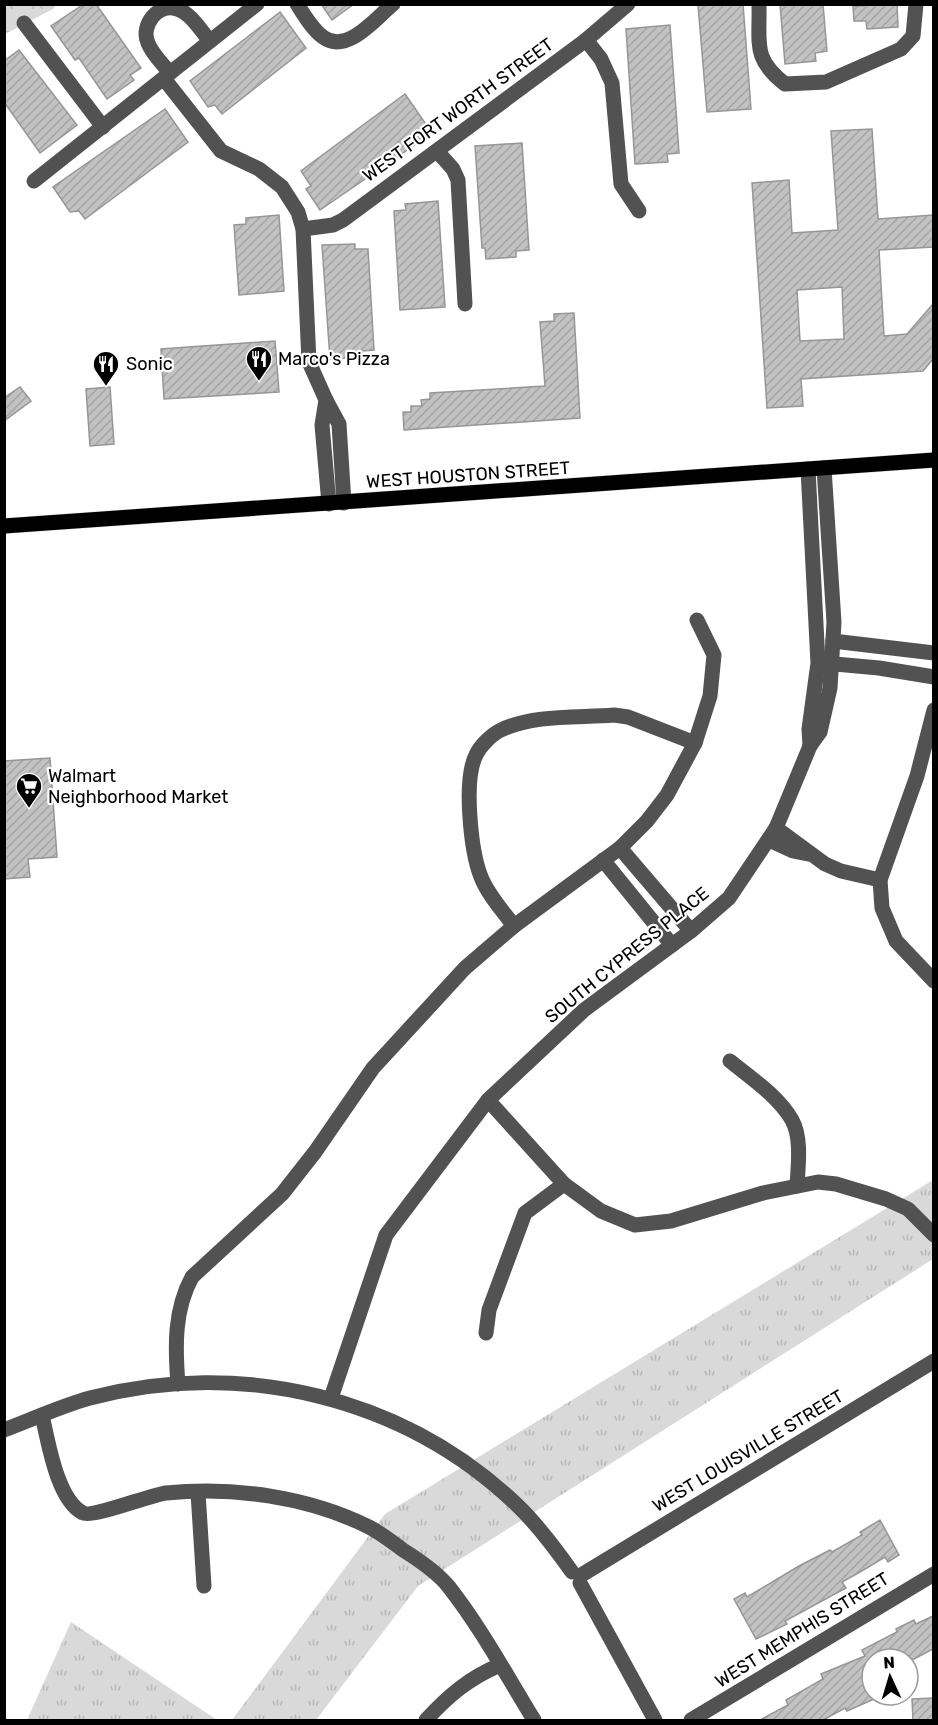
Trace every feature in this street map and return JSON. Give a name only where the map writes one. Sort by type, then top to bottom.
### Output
[{"type":"main road","name":"WEST HOUSTON STREET","points":[[4,526],[933,460]]},
{"type":"street","points":[[34,181],[257,4]]},
{"type":"street","points":[[297,4],[324,38],[338,42],[349,41],[393,4]]},
{"type":"street","name":"WEST FORT WORTH STREET","points":[[303,229],[333,225],[343,220],[586,40],[628,4]]},
{"type":"street","points":[[759,4],[761,61],[785,84],[826,82],[901,49],[913,36],[916,4]]},
{"type":"street","points":[[210,41],[188,15],[177,9],[163,9],[154,14],[147,27],[148,44],[167,77],[221,151],[260,169],[282,187],[298,212],[303,229],[309,362],[339,424],[336,504]]},
{"type":"street","points":[[24,23],[103,127]]},
{"type":"street","points":[[586,40],[601,59],[612,83],[621,184],[639,211]]},
{"type":"street","points":[[437,151],[453,169],[458,180],[465,304]]},
{"type":"street","points":[[326,400],[323,435],[336,504]]},
{"type":"street","points":[[323,435],[339,434]]},
{"type":"street","name":"SOUTH CYPRESS PLACE","points":[[331,1398],[386,1235],[488,1100],[584,1010],[691,931],[729,898],[772,834],[810,746],[810,729],[825,663],[833,641],[824,468]]},
{"type":"street","name":"SOUTH CYPRESS PLACE","points":[[808,469],[825,663]]},
{"type":"street","points":[[182,1384],[184,1351],[178,1331],[183,1294],[192,1277],[282,1194],[315,1152],[373,1068],[465,968],[514,926],[620,848],[647,821],[667,795],[695,743],[710,696],[714,655],[697,620]]},
{"type":"street","points":[[833,641],[933,653]]},
{"type":"street","points":[[865,667],[867,644]]},
{"type":"street","points":[[825,663],[933,677]]},
{"type":"street","points":[[933,710],[917,776],[880,880],[882,908],[896,941],[933,981]]},
{"type":"street","points":[[514,926],[482,880],[476,864],[471,778],[476,755],[483,744],[499,731],[516,724],[614,715],[628,717],[695,743]]},
{"type":"street","points":[[772,834],[797,841],[808,854],[841,871],[880,880]]},
{"type":"street","points":[[620,848],[691,931]]},
{"type":"street","points":[[603,860],[672,945]]},
{"type":"street","points":[[730,1061],[757,1082],[793,1121],[799,1151],[797,1186]]},
{"type":"street","points":[[488,1100],[564,1184],[601,1211],[635,1225],[671,1221],[763,1193],[818,1182],[836,1184],[886,1198],[908,1209],[933,1235]]},
{"type":"street","points":[[486,1333],[489,1310],[525,1213],[564,1184]]},
{"type":"street","name":"WEST LOUISVILLE STREET","points":[[578,1576],[933,1361]]},
{"type":"street","points":[[4,1430],[89,1399],[132,1389],[220,1381],[257,1384],[331,1398],[388,1418],[447,1449],[486,1478],[518,1506],[546,1536],[578,1576],[655,1720]]},
{"type":"street","points":[[4,1422],[42,1415]]},
{"type":"street","points":[[42,1415],[53,1464],[66,1494],[73,1505],[84,1514],[93,1515],[132,1501],[166,1493],[237,1492],[311,1504],[370,1528],[416,1558],[447,1585],[534,1720]]},
{"type":"street","points":[[198,1493],[204,1586]]},
{"type":"street","name":"WEST MEMPHIS STREET","points":[[692,1720],[933,1574]]},
{"type":"street","points":[[426,1720],[452,1692],[479,1674],[500,1665]]},
{"type":"green space","points":[[5,5],[56,5],[53,9],[5,34]]},
{"type":"green space","points":[[933,1180],[933,1259],[418,1586],[316,1720],[232,1720],[385,1514]]},
{"type":"green space","points":[[71,1622],[217,1720],[27,1720]]},
{"type":"building","points":[[84,4],[96,4],[141,68],[130,75],[134,80],[107,99],[79,58],[75,60],[51,26]]},
{"type":"building","points":[[321,4],[354,4],[332,20]]},
{"type":"building","points":[[743,4],[751,109],[707,112],[698,5]]},
{"type":"building","points":[[780,4],[823,4],[827,51],[815,53],[816,61],[785,64]]},
{"type":"building","points":[[897,4],[898,27],[867,29],[866,21],[854,21],[853,6]]},
{"type":"building","points":[[280,12],[306,48],[222,114],[215,105],[208,107],[190,81]]},
{"type":"building","points":[[670,25],[679,153],[667,154],[668,162],[635,164],[626,29]]},
{"type":"building","points":[[19,50],[77,125],[40,153],[4,102],[4,61]]},
{"type":"building","points":[[405,94],[432,133],[320,210],[306,189],[311,186],[301,171]]},
{"type":"building","points":[[165,109],[188,142],[85,219],[79,211],[70,212],[53,187]]},
{"type":"building","points":[[872,129],[878,219],[933,215],[933,247],[879,250],[884,336],[907,334],[933,304],[933,359],[923,371],[801,379],[803,406],[767,408],[752,183],[789,180],[792,233],[838,230],[831,131]],"holes":[[[842,287],[844,339],[800,341],[797,290]]]},
{"type":"building","points":[[522,143],[529,250],[516,251],[516,257],[486,259],[485,248],[482,248],[475,146]]},
{"type":"building","points":[[438,201],[445,307],[400,310],[394,211],[406,210],[405,204]]},
{"type":"building","points":[[279,215],[284,291],[239,295],[234,225],[246,224],[246,218]]},
{"type":"building","points":[[355,244],[355,249],[368,249],[374,350],[362,351],[362,357],[330,359],[322,245]]},
{"type":"building","points":[[574,313],[580,418],[404,430],[403,412],[411,412],[411,406],[422,406],[421,400],[430,399],[430,393],[545,386],[540,322],[554,321],[554,314]]},
{"type":"building","points":[[275,341],[279,392],[164,399],[161,349]]},
{"type":"building","points":[[20,387],[31,401],[4,421],[4,398]]},
{"type":"building","points":[[110,387],[114,444],[90,446],[86,389]]},
{"type":"building","name":"Walmart Neighborhood Market","points":[[50,758],[57,857],[28,859],[30,877],[4,879],[4,761]]},
{"type":"building","points":[[880,1520],[899,1555],[888,1562],[885,1557],[842,1582],[846,1588],[785,1621],[787,1624],[756,1639],[734,1599],[745,1593],[747,1597],[799,1566],[830,1550],[832,1552],[862,1535],[860,1532]]},
{"type":"building","points":[[933,1616],[933,1649],[920,1656],[920,1647],[868,1647],[914,1620],[916,1624]]},
{"type":"building","points":[[860,1658],[860,1705],[847,1711],[845,1708],[823,1720],[760,1720],[788,1705],[786,1700],[823,1679],[821,1674]]},
{"type":"building","points":[[933,1698],[933,1720],[913,1720],[912,1707],[920,1707],[920,1699]]},
{"type":"place","name":"Marco's Pizza","points":[[259,382]]},
{"type":"place","name":"Sonic","points":[[106,387]]},
{"type":"place","name":"Walmart Neighborhood Market","points":[[29,809]]}]
